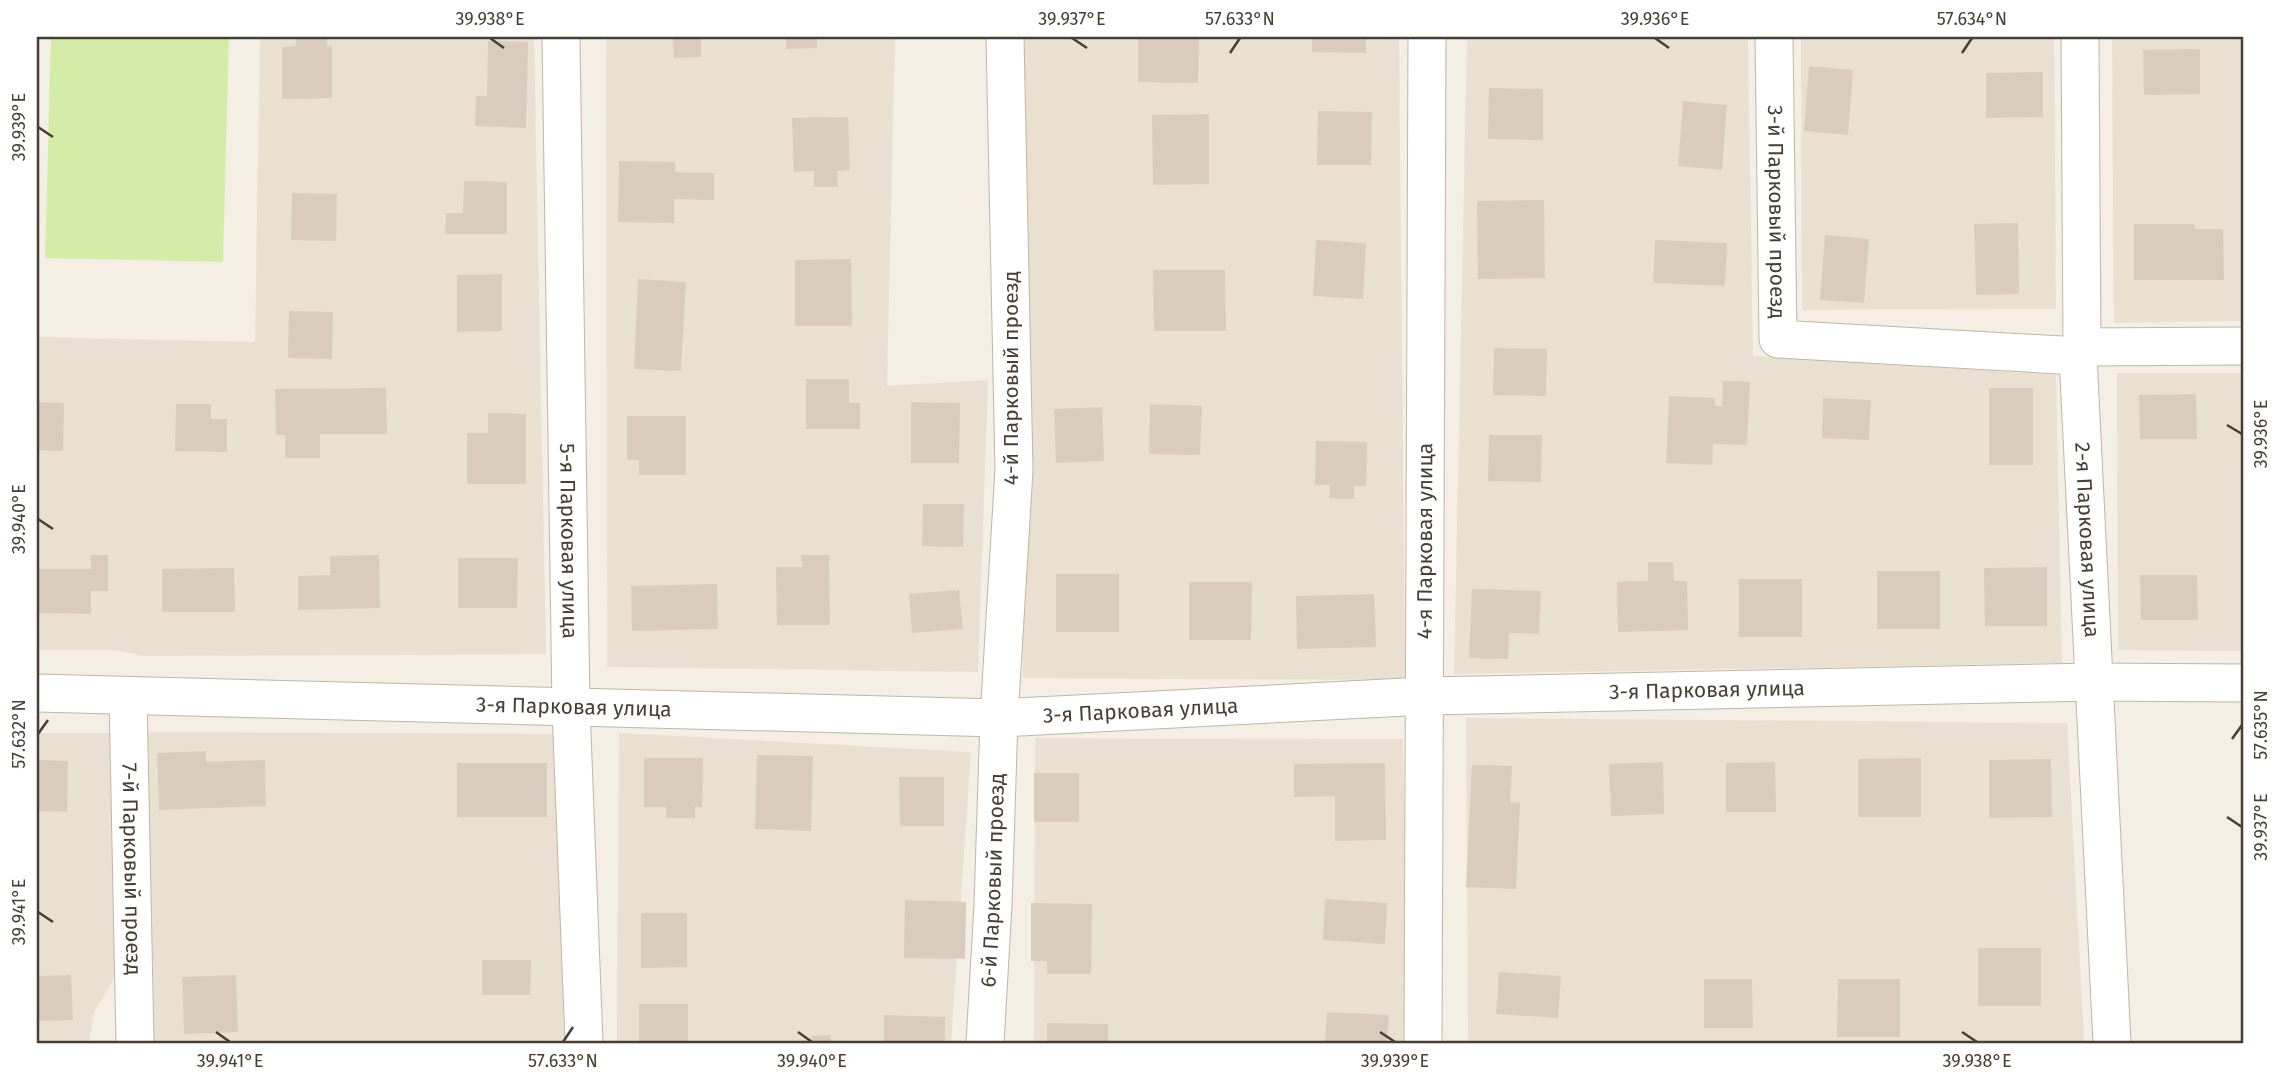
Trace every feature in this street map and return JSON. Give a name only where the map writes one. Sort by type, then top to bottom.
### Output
[{"type":"street","name":"5-я Парковая улица","points":[[561,37],[571,707],[584,1043]]},
{"type":"street","name":"4-й Парковый проезд","points":[[999,718],[1014,470],[1006,37]]},
{"type":"street","name":"4-я Парковая улица","points":[[1423,1043],[1427,37]]},
{"type":"street","name":"3-й Парковый проезд","points":[[1774,37],[1778,339],[2080,351]]},
{"type":"street","name":"2-я Парковая улица","points":[[2080,37],[2080,351],[2093,682],[2112,1043]]},
{"type":"street","points":[[2080,351],[2243,346]]},
{"type":"street","name":"3-я Парковая улица","points":[[37,693],[999,718],[1425,696],[2093,682],[2243,683]]},
{"type":"street","name":"7-й Парковый проезд","points":[[128,696],[135,1043]]},
{"type":"street","name":"6-й Парковый проезд","points":[[985,1043],[999,718]]},
{"type":"shaded area","points":[[260,37],[534,37],[546,654],[144,656],[115,650],[37,650],[37,337],[255,342]]},
{"type":"shaded area","points":[[606,37],[895,37],[887,386],[988,380],[978,672],[607,667]]},
{"type":"shaded area","points":[[1018,37],[1399,37],[1405,680],[1023,678]]},
{"type":"shaded area","points":[[1467,37],[1748,37],[1753,356],[2056,375],[2062,663],[1454,674]]},
{"type":"shaded area","points":[[1801,37],[2054,37],[2056,309],[1802,310]]},
{"type":"shaded area","points":[[2112,37],[2243,37],[2243,321],[2114,323]]},
{"type":"shaded area","points":[[2117,373],[2243,373],[2243,651],[2118,650]]},
{"type":"shaded area","points":[[1466,718],[2067,723],[2084,1041],[1468,1043]]},
{"type":"shaded area","points":[[145,732],[557,734],[564,1043],[151,1043]]},
{"type":"shaded area","points":[[37,733],[111,733],[116,966],[113,981],[94,1012],[89,1043],[37,1043]]},
{"type":"shaded area","points":[[619,733],[971,752],[951,1043],[617,1043]]},
{"type":"shaded area","points":[[1035,738],[1403,739],[1408,1043],[1034,1043]]},
{"type":"green space","points":[[51,37],[229,37],[223,262],[45,258]]},
{"type":"building","points":[[327,37],[327,46],[332,46],[332,98],[282,99],[282,47],[296,46],[296,38]]},
{"type":"building","points":[[673,37],[701,37],[701,57],[674,58]]},
{"type":"building","points":[[786,37],[817,37],[817,48],[786,49]]},
{"type":"building","points":[[1138,37],[1199,37],[1198,83],[1138,82]]},
{"type":"building","points":[[1312,37],[1366,37],[1366,53],[1312,52]]},
{"type":"building","points":[[488,41],[528,42],[526,128],[475,126],[476,96],[487,96]]},
{"type":"building","points":[[2200,49],[2200,94],[2144,95],[2143,50]]},
{"type":"building","points":[[1809,66],[1853,70],[1848,135],[1804,131]]},
{"type":"building","points":[[2043,72],[2043,117],[1986,118],[1986,73]]},
{"type":"building","points":[[1489,88],[1543,89],[1543,140],[1488,139]]},
{"type":"building","points":[[1683,101],[1727,105],[1722,170],[1678,166]]},
{"type":"building","points":[[1318,111],[1372,112],[1371,165],[1317,165]]},
{"type":"building","points":[[1209,114],[1209,184],[1153,185],[1152,115]]},
{"type":"building","points":[[848,117],[850,170],[837,171],[838,187],[814,187],[814,171],[794,172],[792,118]]},
{"type":"building","points":[[619,161],[675,162],[675,172],[714,173],[714,200],[674,199],[674,223],[618,222]]},
{"type":"building","points":[[464,181],[507,182],[507,234],[445,234],[446,213],[463,213]]},
{"type":"building","points":[[292,193],[337,194],[336,241],[291,240]]},
{"type":"building","points":[[1544,200],[1545,278],[1478,279],[1477,201]]},
{"type":"building","points":[[2018,223],[2019,294],[1976,295],[1974,224]]},
{"type":"building","points":[[2134,224],[2195,224],[2195,229],[2223,229],[2224,280],[2134,280]]},
{"type":"building","points":[[1825,235],[1869,239],[1864,303],[1820,300]]},
{"type":"building","points":[[1316,240],[1366,243],[1363,299],[1313,296]]},
{"type":"building","points":[[1655,240],[1727,243],[1725,286],[1653,283]]},
{"type":"building","points":[[851,259],[852,326],[795,326],[795,260]]},
{"type":"building","points":[[1153,270],[1225,270],[1226,331],[1154,331]]},
{"type":"building","points":[[502,274],[502,331],[457,332],[457,275]]},
{"type":"building","points":[[638,279],[686,282],[681,371],[634,369]]},
{"type":"building","points":[[289,311],[333,312],[332,359],[288,358]]},
{"type":"building","points":[[1494,348],[1547,349],[1546,396],[1493,395]]},
{"type":"building","points":[[806,379],[849,379],[849,403],[860,403],[860,429],[806,429]]},
{"type":"building","points":[[1723,381],[1750,382],[1747,445],[1713,444],[1712,465],[1666,463],[1669,396],[1715,398],[1715,406],[1722,406]]},
{"type":"building","points":[[386,388],[387,434],[320,434],[320,458],[285,458],[285,435],[276,435],[275,389]]},
{"type":"building","points":[[1989,388],[2033,388],[2033,465],[1989,465]]},
{"type":"building","points":[[2196,394],[2197,439],[2140,439],[2139,395]]},
{"type":"building","points":[[1823,398],[1871,400],[1869,440],[1822,438]]},
{"type":"building","points":[[37,402],[64,403],[63,451],[37,450]]},
{"type":"building","points":[[911,402],[960,403],[959,463],[911,463]]},
{"type":"building","points":[[176,404],[211,404],[211,419],[227,419],[227,452],[175,451]]},
{"type":"building","points":[[1150,404],[1202,406],[1200,455],[1149,454]]},
{"type":"building","points":[[1102,407],[1104,461],[1056,463],[1054,409]]},
{"type":"building","points":[[488,413],[526,414],[526,484],[467,484],[467,433],[488,433]]},
{"type":"building","points":[[627,416],[686,416],[686,475],[639,475],[639,460],[627,460]]},
{"type":"building","points":[[1489,435],[1542,435],[1541,482],[1488,481]]},
{"type":"building","points":[[1316,441],[1367,442],[1366,486],[1354,486],[1354,499],[1329,498],[1330,485],[1315,485]]},
{"type":"building","points":[[923,504],[964,504],[963,547],[922,546]]},
{"type":"building","points":[[91,555],[108,555],[108,591],[91,591],[91,614],[37,613],[37,569],[91,569]]},
{"type":"building","points":[[379,555],[380,608],[298,610],[298,576],[330,575],[330,556]]},
{"type":"building","points":[[801,555],[829,555],[830,625],[777,625],[776,567],[802,567]]},
{"type":"building","points":[[458,558],[518,558],[517,608],[458,608]]},
{"type":"building","points":[[1648,562],[1673,562],[1674,581],[1687,581],[1688,630],[1618,632],[1617,582],[1648,581]]},
{"type":"building","points":[[2047,567],[2047,626],[1985,626],[1984,568]]},
{"type":"building","points":[[234,568],[235,612],[162,612],[162,569]]},
{"type":"building","points":[[1877,571],[1940,571],[1940,629],[1877,629]]},
{"type":"building","points":[[1056,574],[1119,574],[1119,632],[1056,632]]},
{"type":"building","points":[[2140,575],[2197,575],[2198,620],[2141,620]]},
{"type":"building","points":[[1739,579],[1802,579],[1802,637],[1739,637]]},
{"type":"building","points":[[1189,582],[1252,582],[1251,640],[1189,640]]},
{"type":"building","points":[[717,584],[718,629],[632,631],[631,586]]},
{"type":"building","points":[[1472,589],[1541,591],[1539,634],[1509,633],[1508,659],[1469,658]]},
{"type":"building","points":[[959,590],[963,629],[912,633],[909,594]]},
{"type":"building","points":[[1374,594],[1376,647],[1297,649],[1296,596]]},
{"type":"building","points":[[206,751],[206,762],[265,760],[266,806],[159,810],[157,753]]},
{"type":"building","points":[[757,755],[813,756],[811,831],[755,829]]},
{"type":"building","points":[[644,758],[703,758],[702,807],[695,807],[695,818],[666,818],[666,807],[644,807]]},
{"type":"building","points":[[1921,758],[1921,817],[1858,817],[1858,759]]},
{"type":"building","points":[[2051,759],[2052,817],[1989,818],[1989,760]]},
{"type":"building","points":[[37,760],[68,761],[67,812],[37,811]]},
{"type":"building","points":[[1663,762],[1664,814],[1611,816],[1609,764]]},
{"type":"building","points":[[1775,762],[1776,812],[1726,812],[1726,763]]},
{"type":"building","points":[[457,763],[547,763],[547,817],[457,817]]},
{"type":"building","points":[[1385,763],[1386,840],[1335,841],[1335,796],[1294,797],[1294,764]]},
{"type":"building","points":[[1472,765],[1512,766],[1510,802],[1520,803],[1516,889],[1466,887]]},
{"type":"building","points":[[1034,773],[1079,773],[1079,822],[1034,822]]},
{"type":"building","points":[[899,777],[944,777],[944,826],[900,826]]},
{"type":"building","points":[[1325,899],[1387,903],[1385,944],[1323,940]]},
{"type":"building","points":[[905,900],[966,902],[965,959],[904,958]]},
{"type":"building","points":[[1031,903],[1092,904],[1091,974],[1047,974],[1047,961],[1031,961]]},
{"type":"building","points":[[641,913],[687,913],[687,967],[641,968]]},
{"type":"building","points":[[1978,948],[2041,948],[2041,1006],[1978,1006]]},
{"type":"building","points":[[482,960],[531,960],[530,995],[482,995]]},
{"type":"building","points":[[1499,972],[1561,976],[1558,1018],[1496,1014]]},
{"type":"building","points":[[71,975],[73,1020],[37,1021],[37,976]]},
{"type":"building","points":[[236,975],[238,1032],[184,1034],[182,977]]},
{"type":"building","points":[[1704,979],[1752,979],[1753,1028],[1704,1028]]},
{"type":"building","points":[[1838,979],[1900,979],[1900,1037],[1837,1037]]},
{"type":"building","points":[[639,1004],[688,1004],[688,1043],[639,1043]]},
{"type":"building","points":[[1327,1012],[1389,1015],[1387,1043],[1325,1043]]},
{"type":"building","points":[[884,1015],[945,1017],[945,1043],[884,1043]]},
{"type":"building","points":[[1047,1023],[1108,1024],[1108,1043],[1047,1043]]},
{"type":"building","points":[[830,1035],[831,1043],[812,1043],[811,1036]]}]
